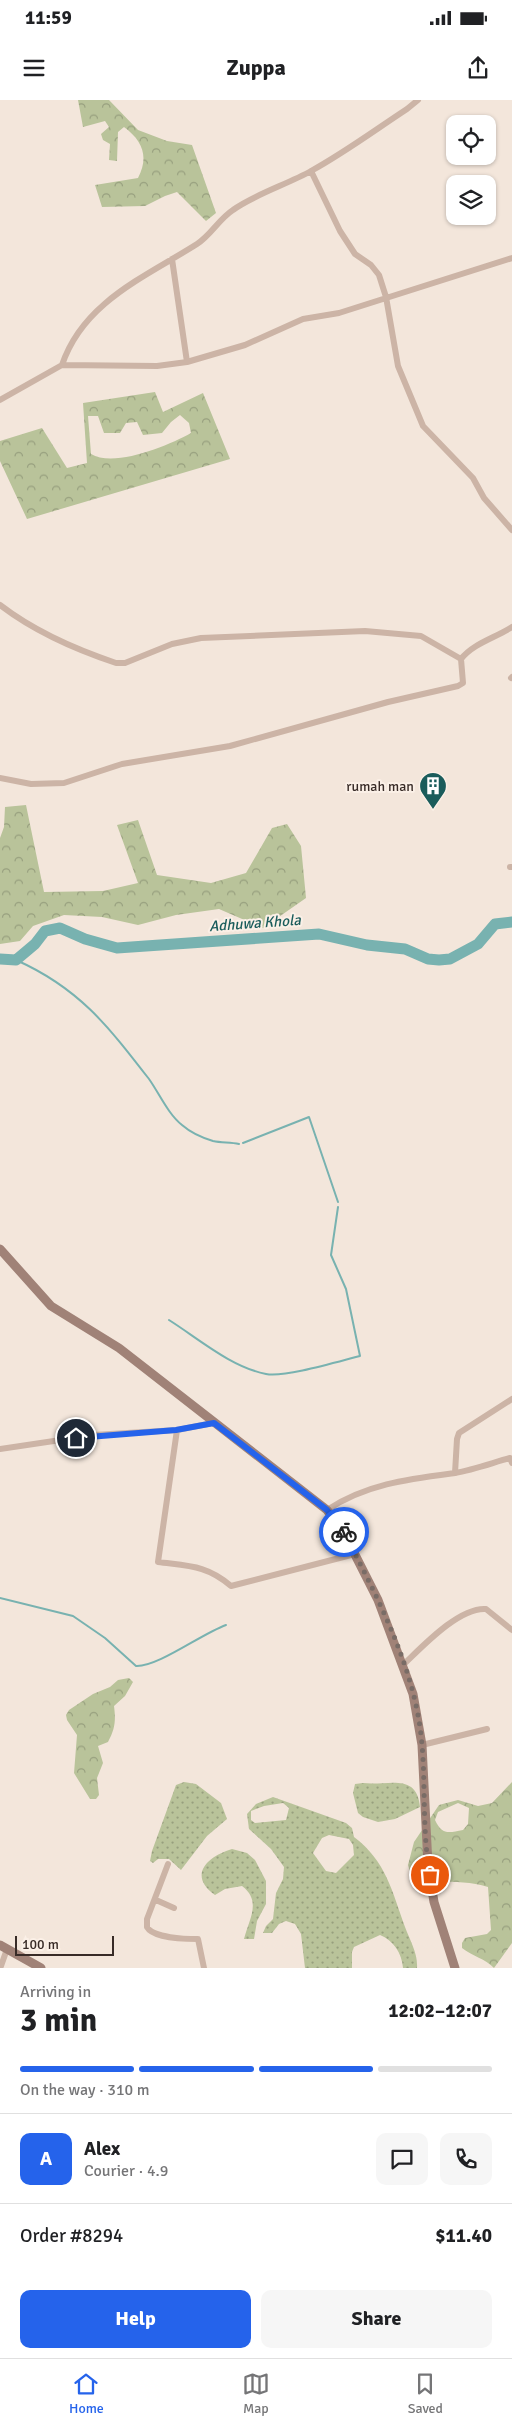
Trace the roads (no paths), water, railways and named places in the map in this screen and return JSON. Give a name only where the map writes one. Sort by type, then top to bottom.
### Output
[{"type":"street","points":[[62,365],[68,348],[77,332],[92,315],[134,281],[199,243],[233,209],[312,171],[418,100]]},
{"type":"street","points":[[312,171],[340,231],[355,254],[371,265],[379,275],[386,297],[398,366],[423,426],[473,478],[484,498],[512,530]]},
{"type":"street","points":[[0,400],[62,365],[158,366],[187,362],[245,345],[303,319],[339,313],[512,258]]},
{"type":"street","points":[[172,259],[187,362]]},
{"type":"street","points":[[0,605],[25,624],[53,638],[116,663],[125,663],[172,644],[201,638],[365,631],[421,636],[461,659]]},
{"type":"street","points":[[0,778],[31,784],[64,783],[122,764],[230,746],[388,702],[458,686],[463,683],[461,659],[468,651],[512,627]]},
{"type":"street","points":[[0,1249],[52,1306],[119,1348],[327,1510],[343,1531],[378,1600],[413,1694],[422,1744],[428,1865],[434,1902],[455,1968]]},
{"type":"street","points":[[455,1473],[456,1439],[460,1433],[512,1399]]},
{"type":"street","points":[[0,1449],[94,1435],[176,1430],[214,1423]]},
{"type":"street","points":[[176,1430],[158,1562],[200,1567],[217,1574],[231,1586],[355,1554]]},
{"type":"street","points":[[327,1510],[354,1493],[378,1485],[455,1473],[511,1460]]},
{"type":"street","points":[[403,1665],[436,1635],[473,1610],[486,1609],[512,1630]]},
{"type":"street","points":[[422,1744],[487,1729]]},
{"type":"street","points":[[168,1864],[156,1900],[147,1919],[148,1930],[176,1938],[198,1939],[204,1968]]},
{"type":"street","points":[[156,1900],[174,1908]]},
{"type":"street","points":[[1,1966],[4,1947],[37,1967]]},
{"type":"waterway","name":"Adhuwa Khola","points":[[0,959],[16,960],[35,944],[45,931],[60,928],[85,939],[117,948],[319,934],[367,945],[405,949],[428,959],[439,960],[450,959],[478,944],[495,924],[512,922]]},
{"type":"waterway","points":[[16,960],[58,983],[91,1010],[120,1042],[149,1079],[168,1109],[182,1125],[209,1140],[239,1144]]},
{"type":"waterway","points":[[243,1143],[309,1117],[338,1202]]},
{"type":"waterway","points":[[169,1320],[228,1359],[266,1374],[285,1374],[360,1356],[346,1289],[331,1255],[338,1207]]},
{"type":"waterway","points":[[0,1598],[73,1616],[105,1638],[136,1666],[145,1665],[168,1656],[226,1625]]},
{"type":"place","name":"rumah man","points":[[433,810]]}]
